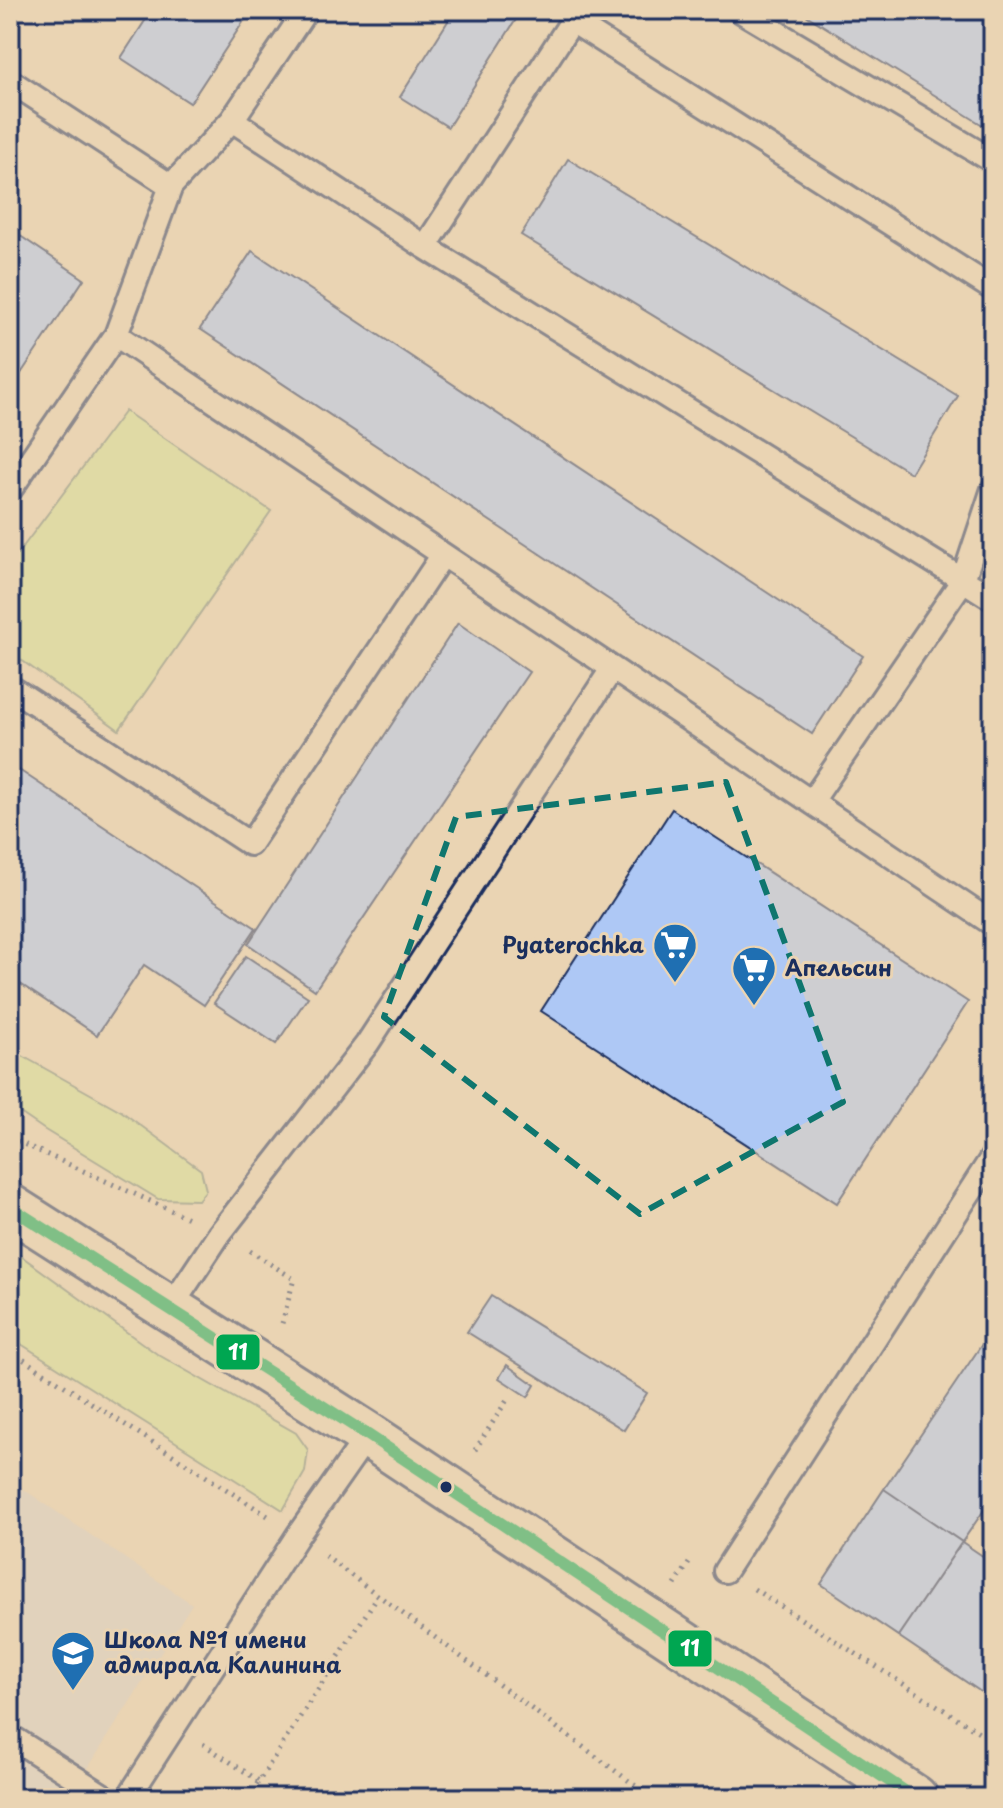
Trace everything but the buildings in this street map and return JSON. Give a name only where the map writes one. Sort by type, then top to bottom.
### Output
[{"type":"street","points":[[10,1207],[368,1435],[915,1798]]},
{"type":"lane","points":[[10,490],[116,335],[171,186],[232,120],[306,10]]},
{"type":"lane","points":[[739,10],[993,161]]},
{"type":"lane","points":[[425,247],[572,21],[993,289]]},
{"type":"lane","points":[[10,81],[171,186]]},
{"type":"lane","points":[[232,120],[425,247],[993,599]]},
{"type":"lane","points":[[116,335],[993,924]]},
{"type":"lane","points":[[812,801],[963,580],[993,489]]},
{"type":"lane","points":[[10,687],[250,844],[442,556]]},
{"type":"lane","points":[[169,1310],[220,1233],[367,1044],[612,669]]},
{"type":"lane","points":[[725,1571],[993,1156]]},
{"type":"lane","points":[[128,1798],[298,1535],[368,1435]]},
{"type":"lane","points":[[10,1736],[107,1798]]},
{"type":"path","points":[[10,1138],[220,1233],[294,1279],[278,1339]]},
{"type":"path","points":[[471,1457],[507,1400]]},
{"type":"path","points":[[668,1597],[696,1552],[993,1741]]},
{"type":"path","points":[[248,1798],[377,1597]]},
{"type":"path","points":[[174,1726],[259,1781]]},
{"type":"path","points":[[612,1770],[652,1798]]},
{"type":"highlighted area","points":[[726,782],[843,1102],[640,1214],[384,1017],[456,817]]},
{"type":"shaded area","name":"Школа №1 имени адмирала Калинина","points":[[10,1480],[192,1604],[69,1798],[10,1798]]},
{"type":"green space","points":[[125,411],[271,511],[119,730],[10,652],[10,564]]},
{"type":"green space","points":[[10,1049],[121,1111],[201,1170],[206,1190],[198,1200],[158,1199],[10,1106]]},
{"type":"green space","points":[[10,1248],[157,1354],[296,1433],[308,1450],[305,1472],[283,1510],[10,1337]]},
{"type":"transit line","name":"11","points":[[10,1207],[368,1435],[915,1798]]},
{"type":"place","name":"Pyaterochka","points":[[675,984]]},
{"type":"place","name":"Апельсин","points":[[754,1007]]},
{"type":"place","name":"Школа №1 имени адмирала Калинина","points":[[73,1692]]}]
